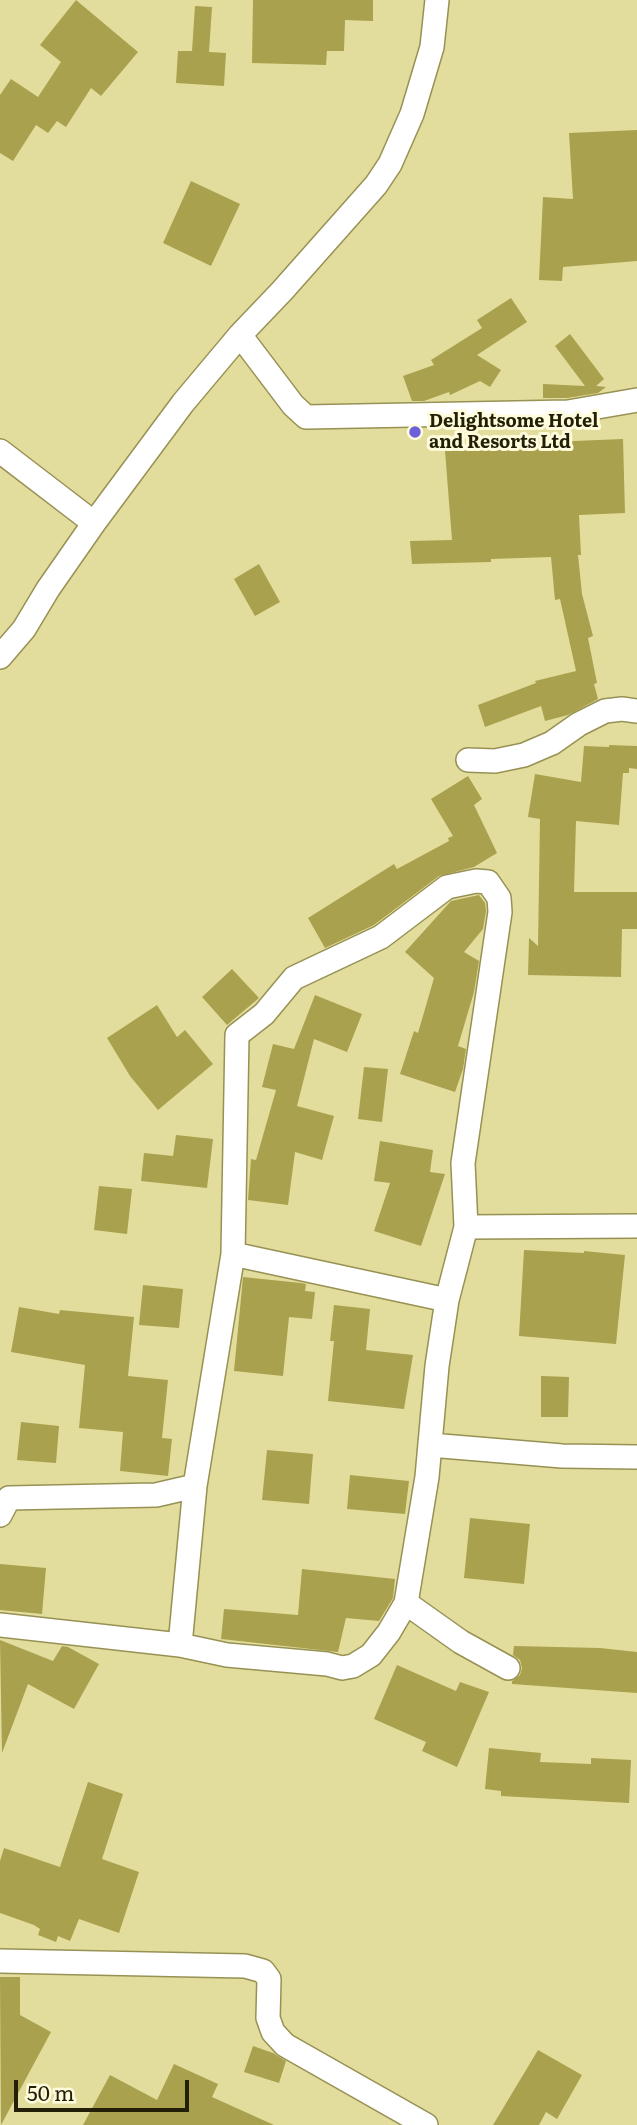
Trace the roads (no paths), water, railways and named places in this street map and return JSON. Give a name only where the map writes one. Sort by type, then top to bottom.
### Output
[{"type":"street","points":[[0,657],[24,629],[94,523],[183,403],[240,335],[376,186],[390,164],[412,114],[429,58],[437,0]]},
{"type":"street","points":[[240,335],[293,405],[306,417],[568,412],[637,400]]},
{"type":"street","points":[[0,451],[94,523]]},
{"type":"street","points":[[468,760],[495,761],[524,755],[552,743],[579,724],[605,711],[637,710]]},
{"type":"street","points":[[0,1625],[180,1645],[227,1655],[327,1664],[342,1668],[353,1666],[371,1655],[389,1632],[406,1603],[427,1477],[437,1366],[447,1300],[466,1227],[463,1163],[500,912],[499,898],[488,882],[476,881],[447,887],[381,937],[294,978],[264,1014],[237,1035],[233,1254],[195,1486],[180,1645]]},
{"type":"street","points":[[466,1227],[637,1226]]},
{"type":"street","points":[[233,1254],[447,1300]]},
{"type":"street","points":[[430,1445],[562,1456],[637,1457]]},
{"type":"street","points":[[0,1515],[9,1499],[156,1495],[195,1486]]},
{"type":"street","points":[[406,1603],[461,1642],[508,1668]]},
{"type":"street","points":[[0,1961],[245,1966],[263,1971],[270,1979],[268,2018],[273,2032],[285,2045],[426,2125]]},
{"type":"place","name":"Delightsome Hotel and Resorts Ltd","points":[[415,432]]}]
